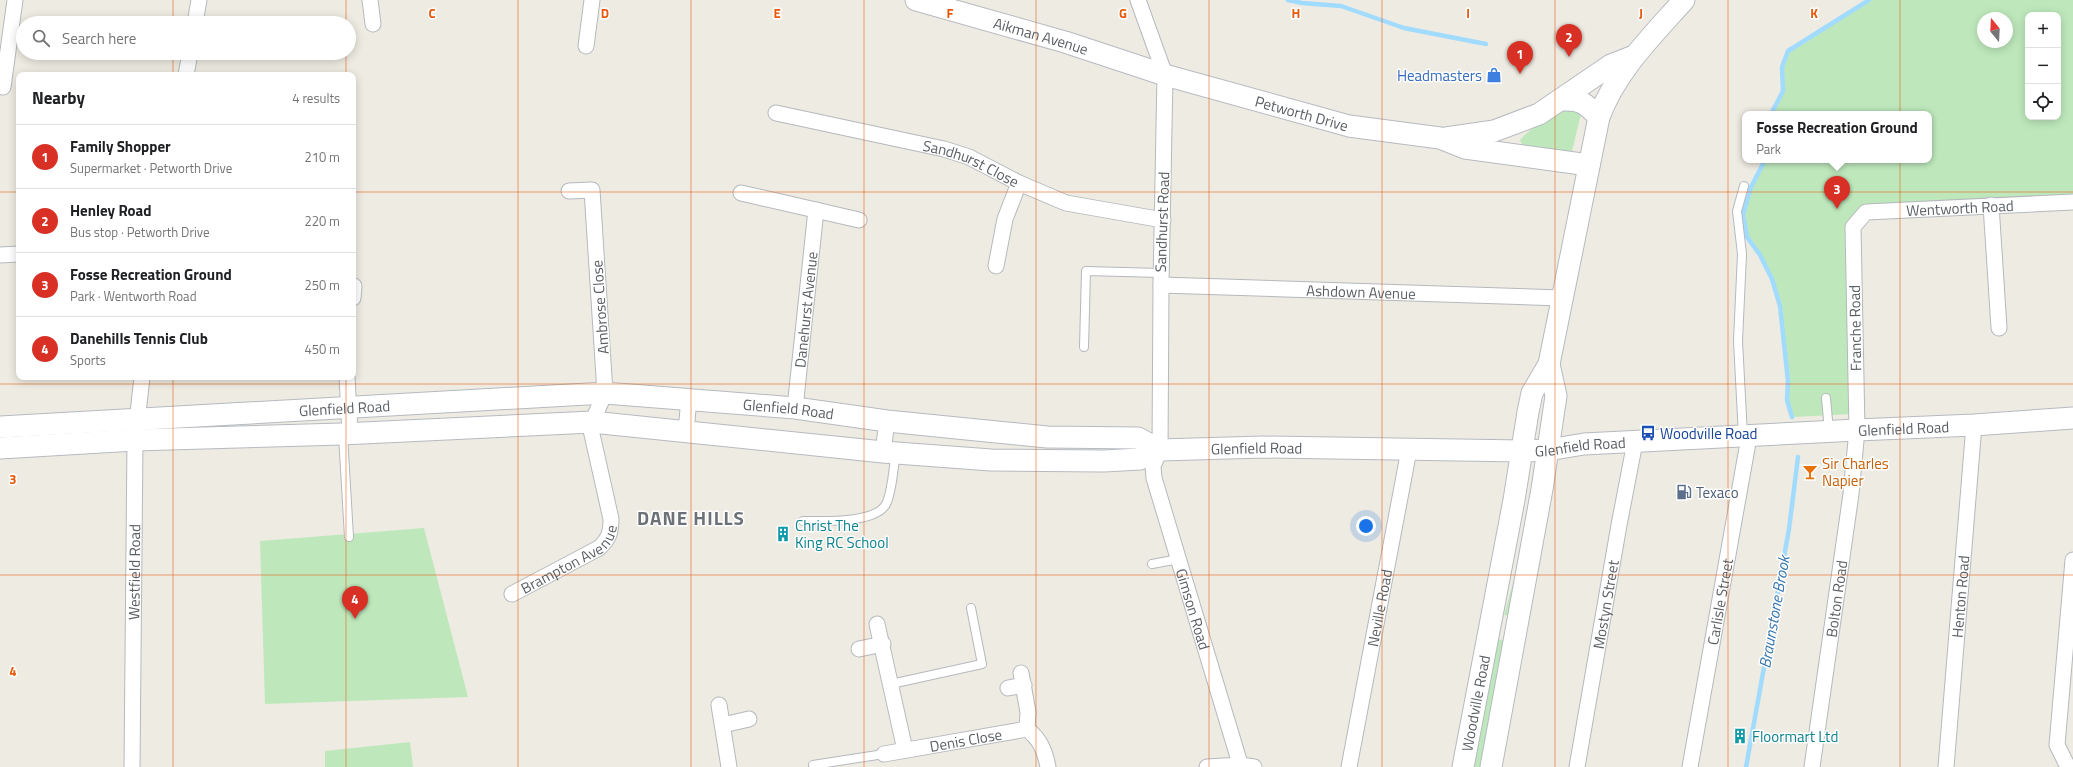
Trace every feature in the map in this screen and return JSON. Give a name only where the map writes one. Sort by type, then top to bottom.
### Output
[{"type":"street","points":[[3,87],[15,0]]},
{"type":"street","points":[[196,16],[199,0]]},
{"type":"street","points":[[370,0],[373,24]]},
{"type":"street","points":[[586,46],[592,0]]},
{"type":"street","name":"Aikman Avenue","points":[[916,0],[1065,42],[1165,75]]},
{"type":"street","name":"Sandhurst Road","points":[[1138,0],[1165,75],[1161,279],[1160,450]]},
{"type":"street","points":[[1549,364],[1599,117],[1606,99],[1634,56],[1684,0]]},
{"type":"street","name":"Petworth Drive","points":[[1165,75],[1349,126],[1440,138],[1480,134],[1512,126],[1539,114],[1563,100],[1611,64],[1634,56]]},
{"type":"street","points":[[187,72],[189,60]]},
{"type":"street","points":[[1563,100],[1575,99],[1582,102],[1599,117]]},
{"type":"street","name":"Sandhurst Close","points":[[776,114],[944,149],[969,157],[1019,183],[1066,203],[1163,220]]},
{"type":"street","points":[[1512,126],[1512,155]]},
{"type":"street","name":"Petworth Drive","points":[[1440,138],[1465,148],[1589,165]]},
{"type":"street","points":[[996,266],[1006,219],[1019,183]]},
{"type":"street","name":"Ambrose Close","points":[[569,191],[592,190],[605,393],[592,422]]},
{"type":"street","points":[[741,193],[859,220]]},
{"type":"street","name":"Wentworth Road","points":[[1853,227],[1866,212],[2073,202]]},
{"type":"street","points":[[1991,205],[1999,328]]},
{"type":"street","name":"Danehurst Avenue","points":[[795,408],[816,210]]},
{"type":"street","name":"Franche Road","points":[[1853,227],[1857,430]]},
{"type":"street","points":[[0,255],[16,254]]},
{"type":"street","name":"Ashdown Avenue","points":[[1161,279],[1562,298]]},
{"type":"street","name":"Woodville Road","points":[[1492,767],[1548,450],[1556,396],[1549,364]]},
{"type":"street","name":"Woodville Road","points":[[1463,767],[1514,500],[1532,394],[1549,364]]},
{"type":"street","name":"Westfield Road","points":[[132,767],[135,440],[142,380]]},
{"type":"street","points":[[346,434],[348,406],[347,380]]},
{"type":"street","name":"Glenfield Road","points":[[0,427],[348,406],[605,393],[795,408],[887,421],[1047,437],[1138,438],[1160,450]]},
{"type":"street","points":[[686,430],[689,399]]},
{"type":"street","name":"Glenfield Road","points":[[0,448],[135,440],[346,434],[592,422],[686,430],[889,453],[991,460],[1104,461],[1140,459],[1160,450],[1263,447],[1409,450],[1548,450],[1584,444],[1974,425],[2073,418]]},
{"type":"street","points":[[887,421],[889,453]]},
{"type":"street","name":"Brampton Avenue","points":[[512,594],[599,548],[608,540],[611,531],[611,519],[591,430],[592,422]]},
{"type":"street","name":"Henton Road","points":[[1946,767],[1974,425]]},
{"type":"street","name":"Bolton Road","points":[[1812,767],[1851,494],[1857,430]]},
{"type":"street","name":"Carlisle Street","points":[[1690,767],[1746,437]]},
{"type":"street","name":"Mostyn Street","points":[[1577,767],[1635,442]]},
{"type":"street","name":"Gimson Road","points":[[1160,450],[1154,466],[1154,478],[1245,766]]},
{"type":"street","name":"Neville Road","points":[[1349,767],[1409,450]]},
{"type":"street","points":[[2068,767],[2057,745],[2073,560]]},
{"type":"street","points":[[877,624],[883,644],[905,750]]},
{"type":"street","points":[[1490,626],[1516,632]]},
{"type":"street","points":[[859,648],[883,644]]},
{"type":"street","points":[[1008,688],[1022,679],[1028,712],[1027,729],[1034,735],[1044,749],[1048,767]]},
{"type":"street","points":[[719,706],[729,767]]},
{"type":"street","points":[[723,725],[750,719]]},
{"type":"street","name":"Denis Close","points":[[884,754],[1027,729]]},
{"type":"street","points":[[1207,767],[1245,766]]},
{"type":"lane","points":[[1744,186],[1737,211],[1742,254],[1738,341],[1746,437]]},
{"type":"lane","points":[[1084,347],[1086,272],[1161,279]]},
{"type":"lane","points":[[1826,398],[1829,432]]},
{"type":"lane","points":[[346,434],[349,537]]},
{"type":"lane","points":[[803,521],[847,520],[878,512],[887,503],[889,453]]},
{"type":"lane","points":[[1152,564],[1179,559]]},
{"type":"lane","points":[[891,684],[982,664],[971,608]]},
{"type":"lane","points":[[813,765],[884,754]]},
{"type":"green space","points":[[1869,0],[2073,0],[2073,202],[1866,212],[1853,227],[1853,414],[1792,417],[1787,400],[1788,381],[1780,306],[1772,279],[1760,255],[1747,237],[1743,214],[1751,187],[1763,163],[1932,163],[1932,111],[1773,111],[1783,91],[1782,67],[1788,51]]},
{"type":"green space","points":[[1569,106],[1582,110],[1572,151],[1567,155],[1523,146],[1520,140],[1525,134]]},
{"type":"green space","points":[[1529,501],[1514,617],[1504,615],[1515,576]]},
{"type":"green space","points":[[424,528],[468,697],[265,704],[260,541]]},
{"type":"green space","points":[[1496,639],[1508,641],[1486,767],[1473,767]]},
{"type":"green space","points":[[410,742],[413,767],[325,767],[325,751]]},
{"type":"waterway","points":[[1288,0],[1302,3],[1341,6],[1404,28],[1486,44]]},
{"type":"waterway","name":"Braunstone Brook","points":[[1773,111],[1783,91],[1782,67],[1788,51],[1869,0]]},
{"type":"waterway","name":"Braunstone Brook","points":[[1763,163],[1751,187],[1743,214],[1747,237],[1760,255],[1772,279],[1780,306],[1788,381],[1787,400],[1792,417]]},
{"type":"waterway","name":"Braunstone Brook","points":[[1746,767],[1789,529],[1798,457]]},
{"type":"place","name":"Henley Road","points":[[1569,57]]},
{"type":"place","name":"Family Shopper","points":[[1520,74]]},
{"type":"place","name":"Headmasters","points":[[1494,75]]},
{"type":"place","name":"Fosse Recreation Ground","points":[[1837,209]]},
{"type":"place","name":"Woodville Road","points":[[1648,433]]},
{"type":"place","name":"Sir Charles Napier","points":[[1810,472]]},
{"type":"place","name":"Texaco","points":[[1684,492]]},
{"type":"place","name":"Christ The King RC School","points":[[783,534]]},
{"type":"place","name":"Danehills Tennis Club","points":[[355,619]]},
{"type":"place","name":"Floormart Ltd","points":[[1740,736]]},
{"type":"district","name":"DANE HILLS","points":[[691,517]]}]
